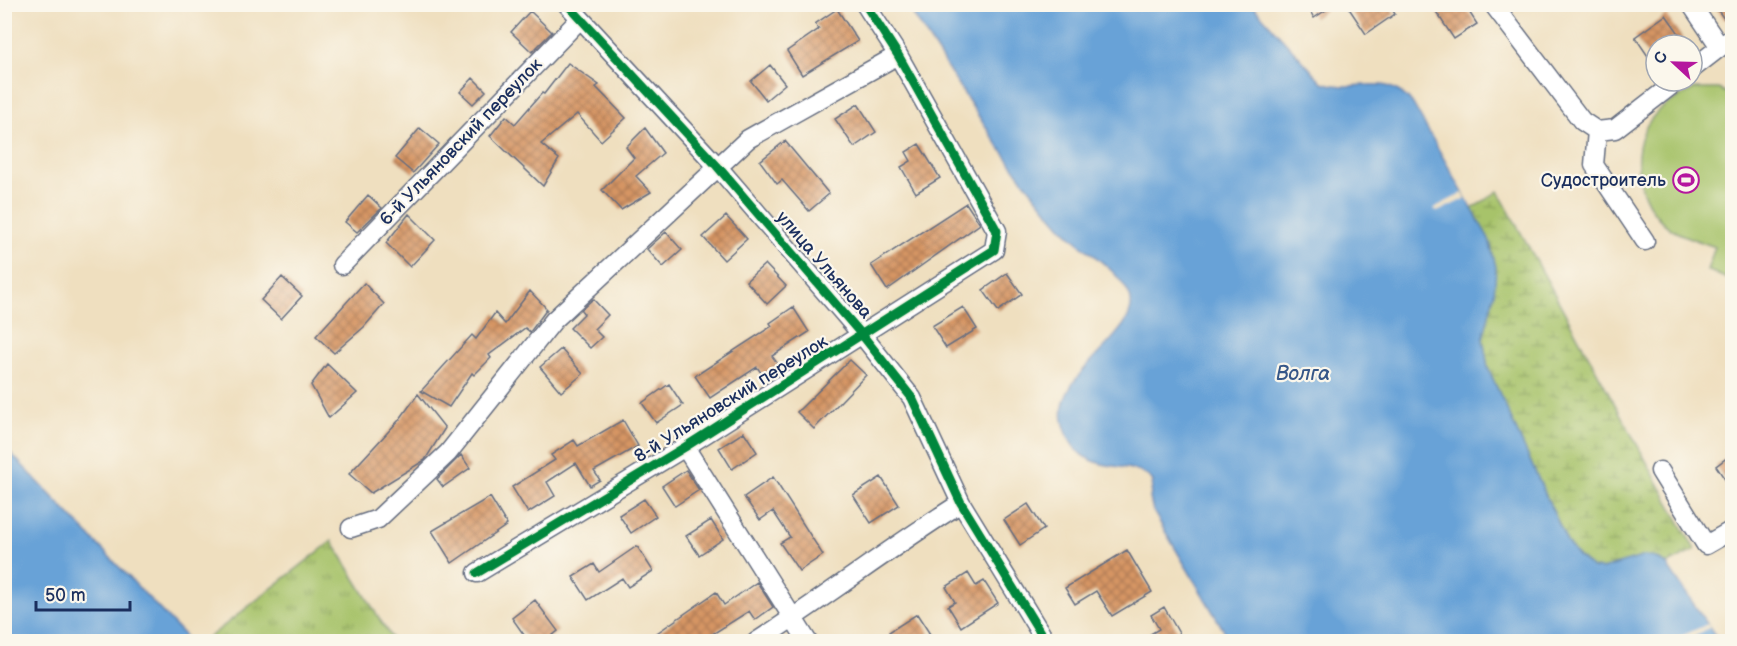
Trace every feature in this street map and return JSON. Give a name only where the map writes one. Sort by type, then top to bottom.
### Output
[{"type":"street","name":"улица Ульянова","points":[[567,4],[717,166],[863,336],[912,398],[961,503],[1047,642]]},
{"type":"street","points":[[351,528],[378,519],[448,453],[554,321],[748,139],[898,55],[865,4]]},
{"type":"street","points":[[1691,4],[1726,43],[1704,60]]},
{"type":"street","points":[[1498,6],[1582,121],[1597,131],[1615,129],[1662,93]]},
{"type":"street","name":"6-й Ульяновский переулок","points":[[342,265],[580,19]]},
{"type":"street","name":"8-й Ульяновский переулок","points":[[477,573],[685,447],[991,254],[996,244],[997,231],[898,55]]},
{"type":"street","points":[[1597,131],[1594,165],[1645,241]]},
{"type":"street","points":[[685,447],[808,642]]},
{"type":"street","points":[[1659,471],[1706,545],[1732,530]]},
{"type":"street","points":[[756,642],[893,545],[961,503]]},
{"type":"green space","name":"Судостроитель","points":[[1704,89],[1718,89],[1732,95],[1732,281],[1707,270],[1715,247],[1676,232],[1652,210],[1640,180],[1639,147],[1644,132],[1652,118],[1672,101],[1687,93],[1704,93]]},
{"type":"green space","points":[[1498,191],[1695,550],[1667,565],[1657,558],[1648,557],[1597,569],[1578,556],[1568,544],[1488,368],[1483,339],[1489,239],[1472,209]]},
{"type":"green space","points":[[332,541],[393,641],[206,641],[207,639]]},
{"type":"water","name":"Волга","points":[[910,5],[1252,5],[1322,82],[1348,86],[1381,85],[1402,94],[1413,104],[1489,239],[1496,267],[1494,295],[1483,339],[1488,368],[1568,544],[1592,568],[1602,569],[1645,556],[1656,558],[1667,565],[1719,641],[1230,641],[1153,511],[1150,498],[1153,481],[1143,473],[1091,460],[1079,453],[1070,440],[1063,420],[1064,402],[1072,385],[1125,322],[1131,308],[1129,294],[1115,274],[1067,233],[1019,175],[965,96],[914,16]]},
{"type":"water","points":[[4,446],[184,635],[187,641],[5,641]]},
{"type":"pier","points":[[1463,193],[1466,198],[1437,212],[1434,208]]},
{"type":"pier","points":[[1708,624],[1710,627],[1687,641],[1671,641]]},
{"type":"building","points":[[1306,4],[1335,4],[1314,18]]},
{"type":"building","points":[[1346,4],[1389,4],[1395,14],[1366,34]]},
{"type":"building","points":[[1431,4],[1464,4],[1477,24],[1454,39]]},
{"type":"building","points":[[1713,4],[1732,4],[1732,15],[1725,20]]},
{"type":"building","points":[[837,9],[858,41],[802,75],[787,51],[819,29],[815,24]]},
{"type":"building","points":[[530,11],[552,32],[532,52],[511,32]]},
{"type":"building","points":[[1666,15],[1679,33],[1644,33],[1644,50],[1635,37]]},
{"type":"building","points":[[568,63],[599,85],[596,87],[626,118],[601,141],[577,114],[541,144],[559,159],[543,186],[490,136],[506,116],[515,124],[542,93],[544,94]]},
{"type":"building","points":[[770,65],[785,84],[766,100],[751,81]]},
{"type":"building","points":[[473,78],[486,91],[473,104],[460,92]]},
{"type":"building","points":[[858,104],[876,132],[854,147],[835,119]]},
{"type":"building","points":[[420,128],[439,144],[413,173],[395,158]]},
{"type":"building","points":[[645,128],[663,153],[636,176],[651,192],[621,210],[602,190],[634,158],[626,147]]},
{"type":"building","points":[[785,141],[829,194],[809,211],[782,180],[777,184],[760,161]]},
{"type":"building","points":[[919,144],[940,178],[916,193],[901,167],[911,161],[906,152]]},
{"type":"building","points":[[368,195],[382,208],[357,232],[345,222]]},
{"type":"building","points":[[966,203],[980,224],[887,290],[871,265]]},
{"type":"building","points":[[409,214],[435,240],[410,267],[386,243]]},
{"type":"building","points":[[726,216],[747,239],[724,260],[703,237]]},
{"type":"building","points":[[666,232],[682,250],[663,267],[647,249]]},
{"type":"building","points":[[765,264],[786,286],[767,304],[746,281]]},
{"type":"building","points":[[1007,273],[1022,294],[998,311],[983,290]]},
{"type":"building","points":[[282,277],[302,296],[281,319],[261,300]]},
{"type":"building","points":[[364,283],[384,304],[364,327],[334,353],[316,336]]},
{"type":"building","points":[[530,291],[547,309],[530,332],[525,328],[489,355],[491,358],[474,375],[472,373],[449,407],[421,391],[472,335],[476,339],[495,313],[505,324]]},
{"type":"building","points":[[593,299],[608,315],[594,329],[602,337],[590,348],[570,328],[584,314],[581,310]]},
{"type":"building","points":[[793,307],[809,332],[772,356],[780,367],[764,377],[757,367],[710,398],[695,376],[772,326],[770,323]]},
{"type":"building","points":[[963,307],[977,329],[946,348],[932,326]]},
{"type":"building","points":[[561,349],[583,374],[561,392],[540,367]]},
{"type":"building","points":[[850,360],[866,375],[814,429],[797,412]]},
{"type":"building","points":[[327,364],[357,393],[329,418],[311,385]]},
{"type":"building","points":[[669,384],[683,405],[656,423],[642,403]]},
{"type":"building","points":[[418,394],[445,428],[425,460],[371,493],[349,474],[400,419]]},
{"type":"building","points":[[623,420],[638,446],[594,471],[600,480],[590,486],[576,463],[547,482],[555,496],[528,513],[512,487],[555,460],[551,455],[574,440],[578,446]]},
{"type":"building","points":[[744,432],[757,452],[732,469],[719,448]]},
{"type":"building","points":[[1732,454],[1732,490],[1716,466]]},
{"type":"building","points":[[461,455],[470,468],[443,487],[437,479]]},
{"type":"building","points":[[686,470],[699,490],[675,506],[662,486]]},
{"type":"building","points":[[773,477],[823,555],[799,571],[780,543],[790,537],[773,511],[760,520],[744,497]]},
{"type":"building","points":[[881,477],[899,505],[871,523],[853,495]]},
{"type":"building","points":[[490,497],[507,525],[452,563],[432,531]]},
{"type":"building","points":[[644,499],[656,516],[631,533],[619,515]]},
{"type":"building","points":[[1028,504],[1044,529],[1020,545],[1004,520]]},
{"type":"building","points":[[711,520],[723,539],[699,555],[686,536]]},
{"type":"building","points":[[637,546],[653,571],[628,587],[622,578],[588,600],[573,577],[594,564],[599,572]]},
{"type":"building","points":[[1127,550],[1152,592],[1112,616],[1096,591],[1075,604],[1065,588]]},
{"type":"building","points":[[968,573],[976,586],[984,581],[998,603],[961,627],[948,606],[955,602],[946,587]]},
{"type":"building","points":[[757,582],[773,607],[755,620],[749,611],[700,642],[644,642],[716,592],[724,605]]},
{"type":"building","points":[[535,600],[558,631],[544,642],[529,642],[512,618]]},
{"type":"building","points":[[1164,607],[1184,642],[1137,642],[1159,629],[1151,615]]},
{"type":"building","points":[[917,614],[930,634],[918,642],[895,642],[889,632]]},
{"type":"cycle path","points":[[567,4],[717,166],[863,336],[912,398],[961,503],[1046,642]]},
{"type":"cycle path","points":[[477,573],[685,447],[994,250],[997,231],[898,55],[865,4]]},
{"type":"place","name":"Судостроитель","points":[[1686,180]]}]
